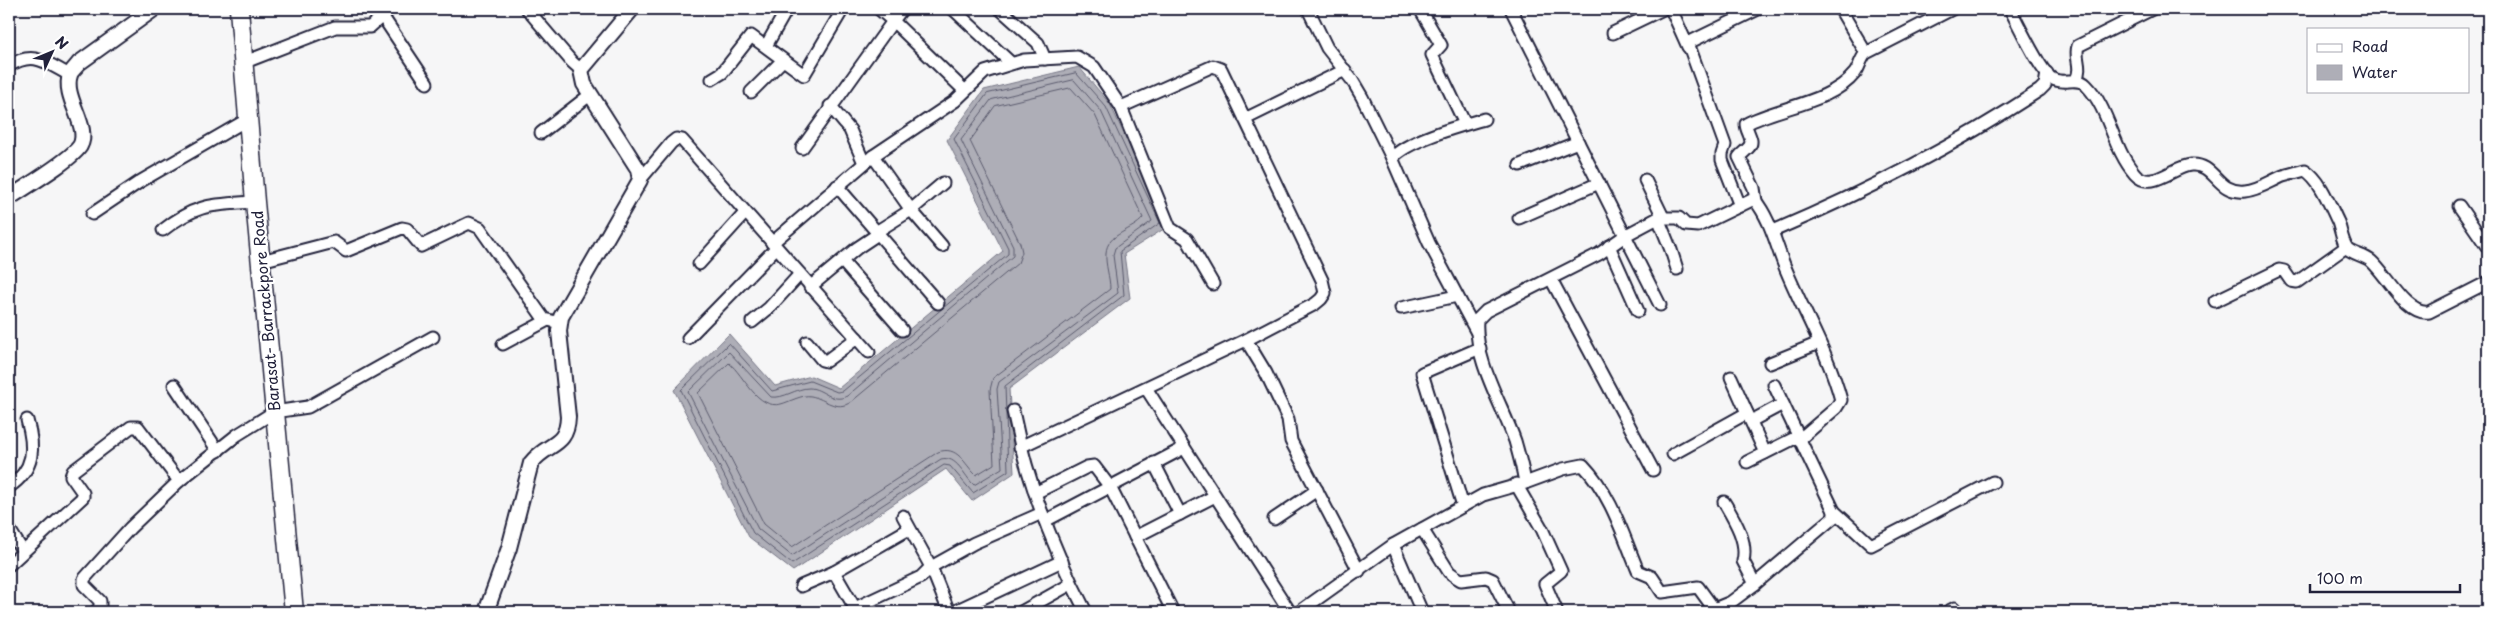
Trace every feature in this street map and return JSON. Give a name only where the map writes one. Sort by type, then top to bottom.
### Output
[{"type":"main road","name":"Barasat- Barrackpore Road","points":[[240,9],[250,118],[255,202],[294,612]]},
{"type":"street","points":[[9,198],[64,159],[81,144],[83,134],[70,89],[70,75],[80,63],[154,9]]},
{"type":"street","points":[[526,9],[581,70],[584,84],[638,169],[640,180]]},
{"type":"street","points":[[581,70],[632,9]]},
{"type":"street","points":[[766,46],[787,9]]},
{"type":"street","points":[[712,79],[722,72],[751,36],[804,75],[843,9]]},
{"type":"street","points":[[879,9],[964,90]]},
{"type":"street","points":[[802,148],[830,106],[902,9]]},
{"type":"street","points":[[953,9],[1011,63]]},
{"type":"street","points":[[1000,9],[1038,43],[1045,59]]},
{"type":"street","points":[[1308,9],[1327,48],[1345,70],[1362,97],[1392,158],[1429,242],[1476,331],[1489,379],[1515,441],[1520,483],[1561,572],[1545,584],[1557,612]]},
{"type":"street","points":[[1420,9],[1441,45],[1432,55],[1465,124]]},
{"type":"street","points":[[1511,9],[1660,305]]},
{"type":"street","points":[[1613,33],[1662,9]]},
{"type":"street","points":[[1671,9],[1688,47],[1725,145],[1722,160],[1740,206]]},
{"type":"street","points":[[1688,47],[1691,41],[1758,9]]},
{"type":"street","points":[[1840,9],[1866,53]]},
{"type":"street","points":[[1747,462],[1800,437],[1836,408],[1842,400],[1836,379],[1786,271],[1774,231],[1756,201],[1754,188],[1739,157],[1750,146],[1752,140],[1746,129],[1746,124],[1802,104],[1837,88],[1855,73],[1861,58],[1866,53],[1952,9]]},
{"type":"street","points":[[2010,9],[2052,79],[2063,82],[2076,80],[2085,84],[2102,109],[2116,144],[2136,176],[2155,180],[2189,165],[2199,165],[2206,168],[2226,189],[2232,192],[2247,191],[2284,176],[2305,170],[2314,176],[2318,182],[2346,246],[2370,261],[2404,300],[2421,313],[2429,312],[2488,282]]},
{"type":"street","points":[[2076,80],[2080,70],[2076,51],[2078,46],[2152,9]]},
{"type":"street","points":[[245,62],[334,27],[370,27],[387,13],[427,83]]},
{"type":"street","points":[[688,338],[774,246],[837,186],[868,160],[955,101],[964,90],[985,72],[1011,63],[1067,56],[1078,57],[1094,67],[1121,107],[1170,228],[1187,239],[1213,284]]},
{"type":"street","points":[[9,66],[20,59],[35,58],[70,75]]},
{"type":"street","points":[[751,92],[784,60]]},
{"type":"street","points":[[1020,448],[1246,340],[1315,304],[1325,293],[1322,280],[1218,66],[1213,66],[1121,107]]},
{"type":"street","points":[[1245,119],[1345,70]]},
{"type":"street","points":[[1774,231],[1855,194],[1927,156],[2040,90],[2045,85],[2047,73]]},
{"type":"street","points":[[541,133],[591,94]]},
{"type":"street","points":[[830,106],[850,130],[868,160],[942,246]]},
{"type":"street","points":[[92,214],[141,181],[250,118]]},
{"type":"street","points":[[1392,158],[1399,152],[1432,136],[1484,119]]},
{"type":"street","points":[[503,344],[553,322],[640,180],[676,139],[682,140],[869,352]]},
{"type":"street","points":[[1520,165],[1578,142]]},
{"type":"street","points":[[1645,180],[1660,218],[1676,269]]},
{"type":"street","points":[[810,287],[877,233],[911,210],[943,183]]},
{"type":"street","points":[[1519,218],[1599,183]]},
{"type":"street","points":[[837,186],[938,303]]},
{"type":"street","points":[[1476,331],[1477,320],[1486,311],[1550,279],[1626,235],[1660,218],[1679,218],[1686,225],[1698,226],[1754,199],[1756,201]]},
{"type":"street","points":[[163,230],[180,216],[200,207],[255,202]]},
{"type":"street","points":[[2459,206],[2488,248]]},
{"type":"street","points":[[700,264],[745,213]]},
{"type":"street","points":[[261,262],[334,242],[346,251],[402,228],[407,229],[422,246],[469,223],[473,223],[480,228],[553,322],[568,426],[564,437],[538,454],[531,463],[509,548],[486,612]]},
{"type":"street","points":[[1609,246],[1638,312]]},
{"type":"street","points":[[2216,300],[2279,270],[2284,271],[2291,281],[2296,282],[2346,246]]},
{"type":"street","points":[[842,261],[902,330]]},
{"type":"street","points":[[752,322],[769,308],[800,274]]},
{"type":"street","points":[[1550,279],[1653,470]]},
{"type":"street","points":[[1401,308],[1457,296]]},
{"type":"street","points":[[95,612],[100,608],[100,601],[84,585],[84,579],[130,528],[179,481],[237,435],[274,412],[308,408],[433,337]]},
{"type":"street","points":[[807,342],[822,360],[826,361],[857,338]]},
{"type":"street","points":[[1246,340],[1270,381],[1288,419],[1291,441],[1359,571]]},
{"type":"street","points":[[1770,363],[1820,343]]},
{"type":"street","points":[[1463,506],[1422,373],[1480,348]]},
{"type":"street","points":[[1731,376],[1765,453]]},
{"type":"street","points":[[174,385],[218,451]]},
{"type":"street","points":[[1774,385],[1834,511],[1870,545],[1993,482]]},
{"type":"street","points":[[1146,388],[1290,612]]},
{"type":"street","points":[[1673,454],[1749,417],[1784,404]]},
{"type":"street","points":[[1013,411],[1020,448],[1043,517],[1071,584],[1086,612]]},
{"type":"street","points":[[9,487],[20,479],[29,467],[32,436],[27,420]]},
{"type":"street","points":[[9,565],[22,550],[75,506],[83,497],[83,493],[71,476],[73,471],[131,427],[138,427],[179,481]]},
{"type":"street","points":[[834,572],[856,610],[921,577],[931,567],[974,543],[1043,517],[1110,487],[1184,448]]},
{"type":"street","points":[[1154,463],[1180,514]]},
{"type":"street","points":[[1299,612],[1393,545],[1483,495],[1563,469],[1583,465],[1596,478],[1622,529],[1638,571],[1652,577],[1662,592],[1698,587],[1710,611],[1733,607],[1756,584],[1832,520],[1834,511]]},
{"type":"street","points":[[1035,493],[1087,467],[1094,466],[1110,487],[1173,612]]},
{"type":"street","points":[[1274,519],[1317,490]]},
{"type":"street","points":[[1135,537],[1215,496]]},
{"type":"street","points":[[1724,502],[1742,539],[1745,552],[1743,561],[1756,584]]},
{"type":"street","points":[[903,516],[931,567],[951,612],[1062,561]]},
{"type":"street","points":[[9,528],[22,550]]},
{"type":"street","points":[[801,586],[834,572],[909,529]]},
{"type":"street","points":[[1422,529],[1449,572],[1461,580],[1486,577],[1493,580],[1509,612]]},
{"type":"street","points":[[1393,545],[1422,612]]},
{"type":"street","points":[[1021,612],[1071,584]]},
{"type":"water","points":[[1079,67],[1110,104],[1167,227],[1124,254],[1130,298],[1009,389],[1014,473],[972,501],[946,469],[793,571],[749,537],[674,390],[729,334],[775,386],[811,376],[839,388],[1003,251],[947,140],[984,90]]}]
